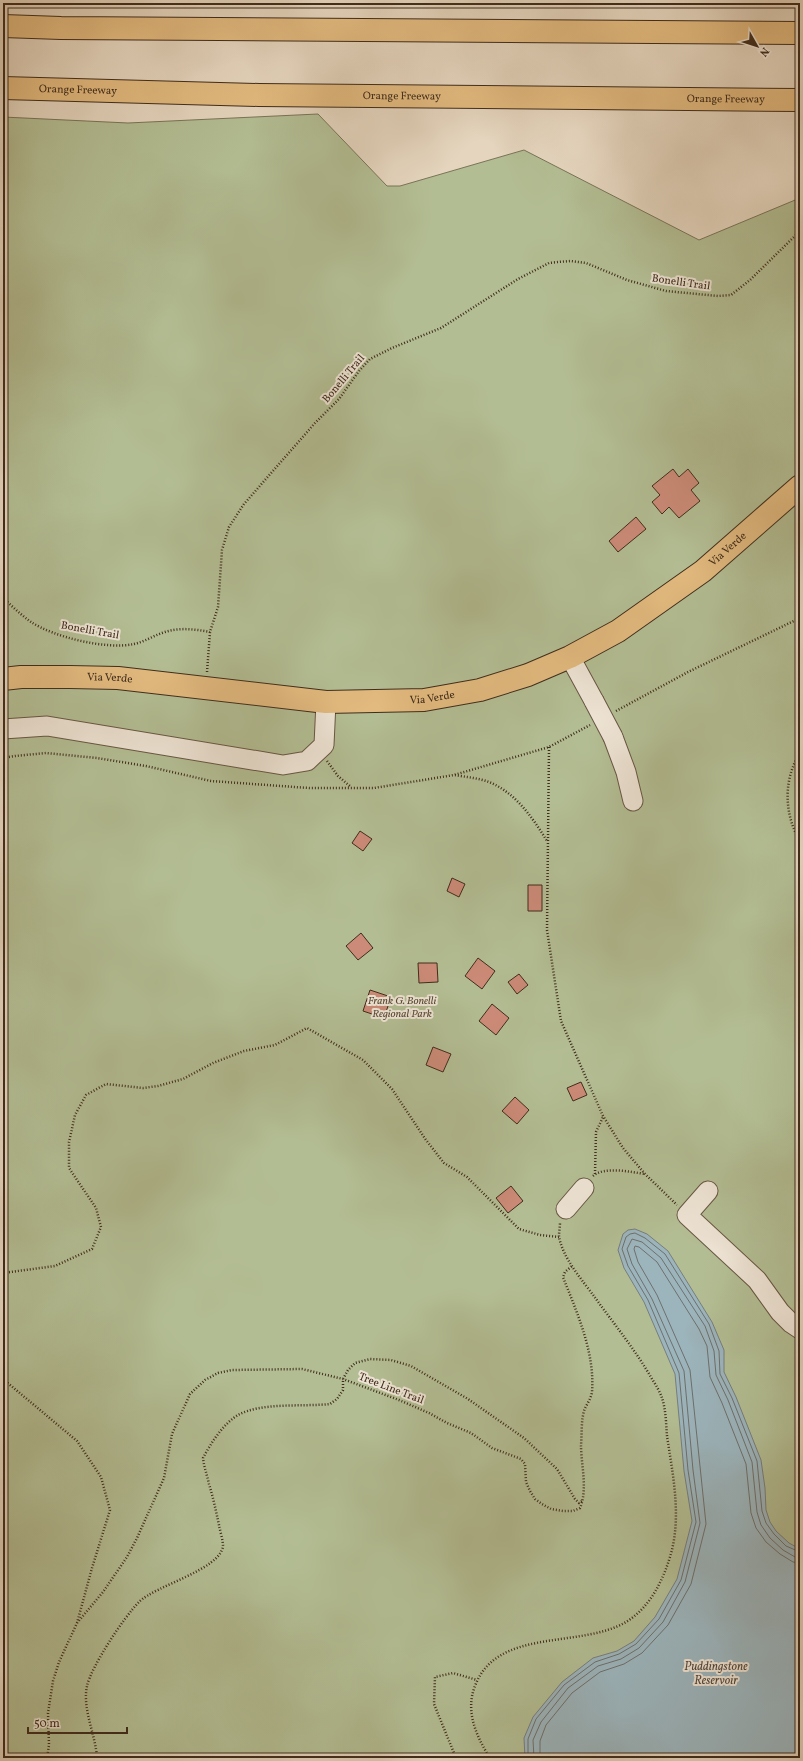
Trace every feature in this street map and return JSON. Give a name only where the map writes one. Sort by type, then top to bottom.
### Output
[{"type":"main road","points":[[3,18],[61,28]]},
{"type":"main road","points":[[3,26],[61,28],[800,33]]},
{"type":"main road","name":"Orange Freeway","points":[[3,88],[259,95],[800,100]]},
{"type":"main road","name":"Via Verde","points":[[3,679],[70,677],[118,678],[326,702],[424,700],[480,690],[528,675],[570,657],[635,620],[702,571],[800,486]]},
{"type":"street","points":[[570,657],[613,737],[626,772],[632,801]]},
{"type":"street","points":[[3,730],[47,726],[283,765],[307,761],[324,745],[326,702]]},
{"type":"street","points":[[566,1209],[589,1181]]},
{"type":"street","points":[[708,1191],[687,1215],[757,1280],[780,1312],[800,1330]]},
{"type":"path","name":"Bonelli Trail","points":[[3,598],[30,621],[47,630],[103,644],[134,644],[172,630],[193,629],[210,632],[218,607],[221,557],[224,539],[234,518],[254,492],[315,423],[339,399],[358,371],[370,359],[392,348],[441,328],[518,279],[536,269],[554,262],[580,261],[627,280],[666,291],[718,296],[731,295],[747,283],[800,231]]},
{"type":"path","points":[[612,713],[688,672],[800,618]]},
{"type":"path","points":[[205,689],[210,632]]},
{"type":"path","points":[[3,758],[46,753],[97,758],[146,766],[211,781],[309,788],[374,788],[454,775],[549,747],[591,724]]},
{"type":"path","points":[[324,745],[328,763],[338,776],[351,788]]},
{"type":"path","points":[[549,747],[547,930],[561,1021],[603,1116],[623,1148],[645,1174],[687,1215]]},
{"type":"path","points":[[800,753],[790,776],[787,788],[790,818],[800,841]]},
{"type":"path","points":[[454,775],[488,782],[508,793],[523,807],[548,842]]},
{"type":"path","points":[[3,1273],[55,1266],[92,1249],[101,1228],[96,1208],[69,1168],[69,1142],[75,1115],[86,1095],[106,1084],[142,1088],[182,1079],[213,1063],[244,1051],[275,1045],[307,1028],[363,1060],[392,1090],[426,1140],[444,1163],[467,1178],[519,1229],[540,1236],[559,1237]]},
{"type":"path","points":[[603,1116],[596,1132],[589,1181],[615,1171],[645,1174]]},
{"type":"path","points":[[490,1758],[480,1743],[470,1713],[472,1695],[477,1680],[488,1665],[500,1654],[515,1648],[600,1633],[625,1622],[643,1610],[655,1594],[670,1557],[676,1520],[675,1493],[662,1398],[652,1379],[629,1344],[572,1266],[565,1253],[559,1237],[560,1223],[566,1209]]},
{"type":"path","points":[[97,1758],[89,1724],[86,1688],[97,1662],[119,1628],[140,1602],[180,1578],[201,1570],[219,1554],[223,1546],[209,1483],[203,1466],[203,1458],[209,1447],[228,1423],[237,1416],[247,1411],[265,1408],[330,1404],[337,1399],[342,1390],[342,1379],[355,1363],[370,1359],[391,1360],[411,1366],[468,1399],[524,1438],[557,1469],[578,1503],[583,1501],[583,1465],[581,1453],[583,1417],[592,1394],[592,1383],[585,1336],[563,1277],[565,1272],[572,1266]]},
{"type":"path","name":"Tree Line Trail","points":[[77,1623],[103,1592],[127,1557],[137,1538],[164,1478],[172,1434],[190,1394],[197,1387],[218,1373],[256,1368],[302,1369],[342,1379],[429,1413],[446,1423],[471,1433],[492,1448],[521,1459],[525,1464],[526,1482],[532,1495],[535,1499],[551,1509],[573,1511],[580,1508],[583,1501]]},
{"type":"path","points":[[3,1379],[77,1441],[100,1477],[110,1510],[77,1623],[59,1662],[50,1692],[48,1713],[50,1745],[47,1758]]},
{"type":"path","points":[[456,1758],[434,1704],[435,1677],[453,1673],[477,1680]]},
{"type":"green space","name":"Frank G. Bonelli Regional Park","points":[[318,114],[387,186],[400,186],[524,150],[699,240],[800,198],[800,1758],[3,1758],[3,117],[128,123]]},
{"type":"water","name":"Puddingstone Reservoir","points":[[635,1229],[647,1234],[668,1251],[712,1322],[724,1350],[724,1372],[736,1397],[761,1460],[766,1510],[770,1522],[776,1531],[789,1543],[800,1549],[800,1758],[525,1758],[524,1738],[533,1717],[562,1682],[593,1658],[617,1651],[634,1641],[655,1617],[677,1579],[692,1521],[684,1471],[675,1374],[644,1302],[624,1268],[618,1250],[623,1234],[628,1230]]},
{"type":"building","points":[[673,469],[679,477],[688,469],[699,483],[691,490],[700,501],[679,518],[669,507],[662,514],[652,502],[660,495],[652,486]]},
{"type":"building","points":[[636,517],[646,529],[618,552],[609,541]]},
{"type":"building","points":[[360,831],[372,839],[363,851],[352,843]]},
{"type":"building","points":[[452,878],[465,884],[459,897],[447,891]]},
{"type":"building","points":[[528,885],[542,885],[542,911],[528,911]]},
{"type":"building","points":[[361,933],[373,948],[358,960],[346,946]]},
{"type":"building","points":[[478,958],[495,971],[482,989],[465,976]]},
{"type":"building","points":[[418,963],[437,963],[438,982],[419,983]]},
{"type":"building","points":[[519,974],[528,985],[517,994],[508,982]]},
{"type":"building","points":[[370,990],[391,997],[384,1018],[363,1011]]},
{"type":"building","points":[[492,1004],[509,1018],[496,1035],[479,1021]]},
{"type":"building","points":[[433,1047],[451,1054],[443,1072],[426,1065]]},
{"type":"building","points":[[581,1082],[587,1095],[573,1101],[567,1088]]},
{"type":"building","points":[[515,1097],[529,1110],[517,1124],[502,1111]]},
{"type":"building","points":[[511,1186],[523,1201],[508,1213],[496,1198]]}]
